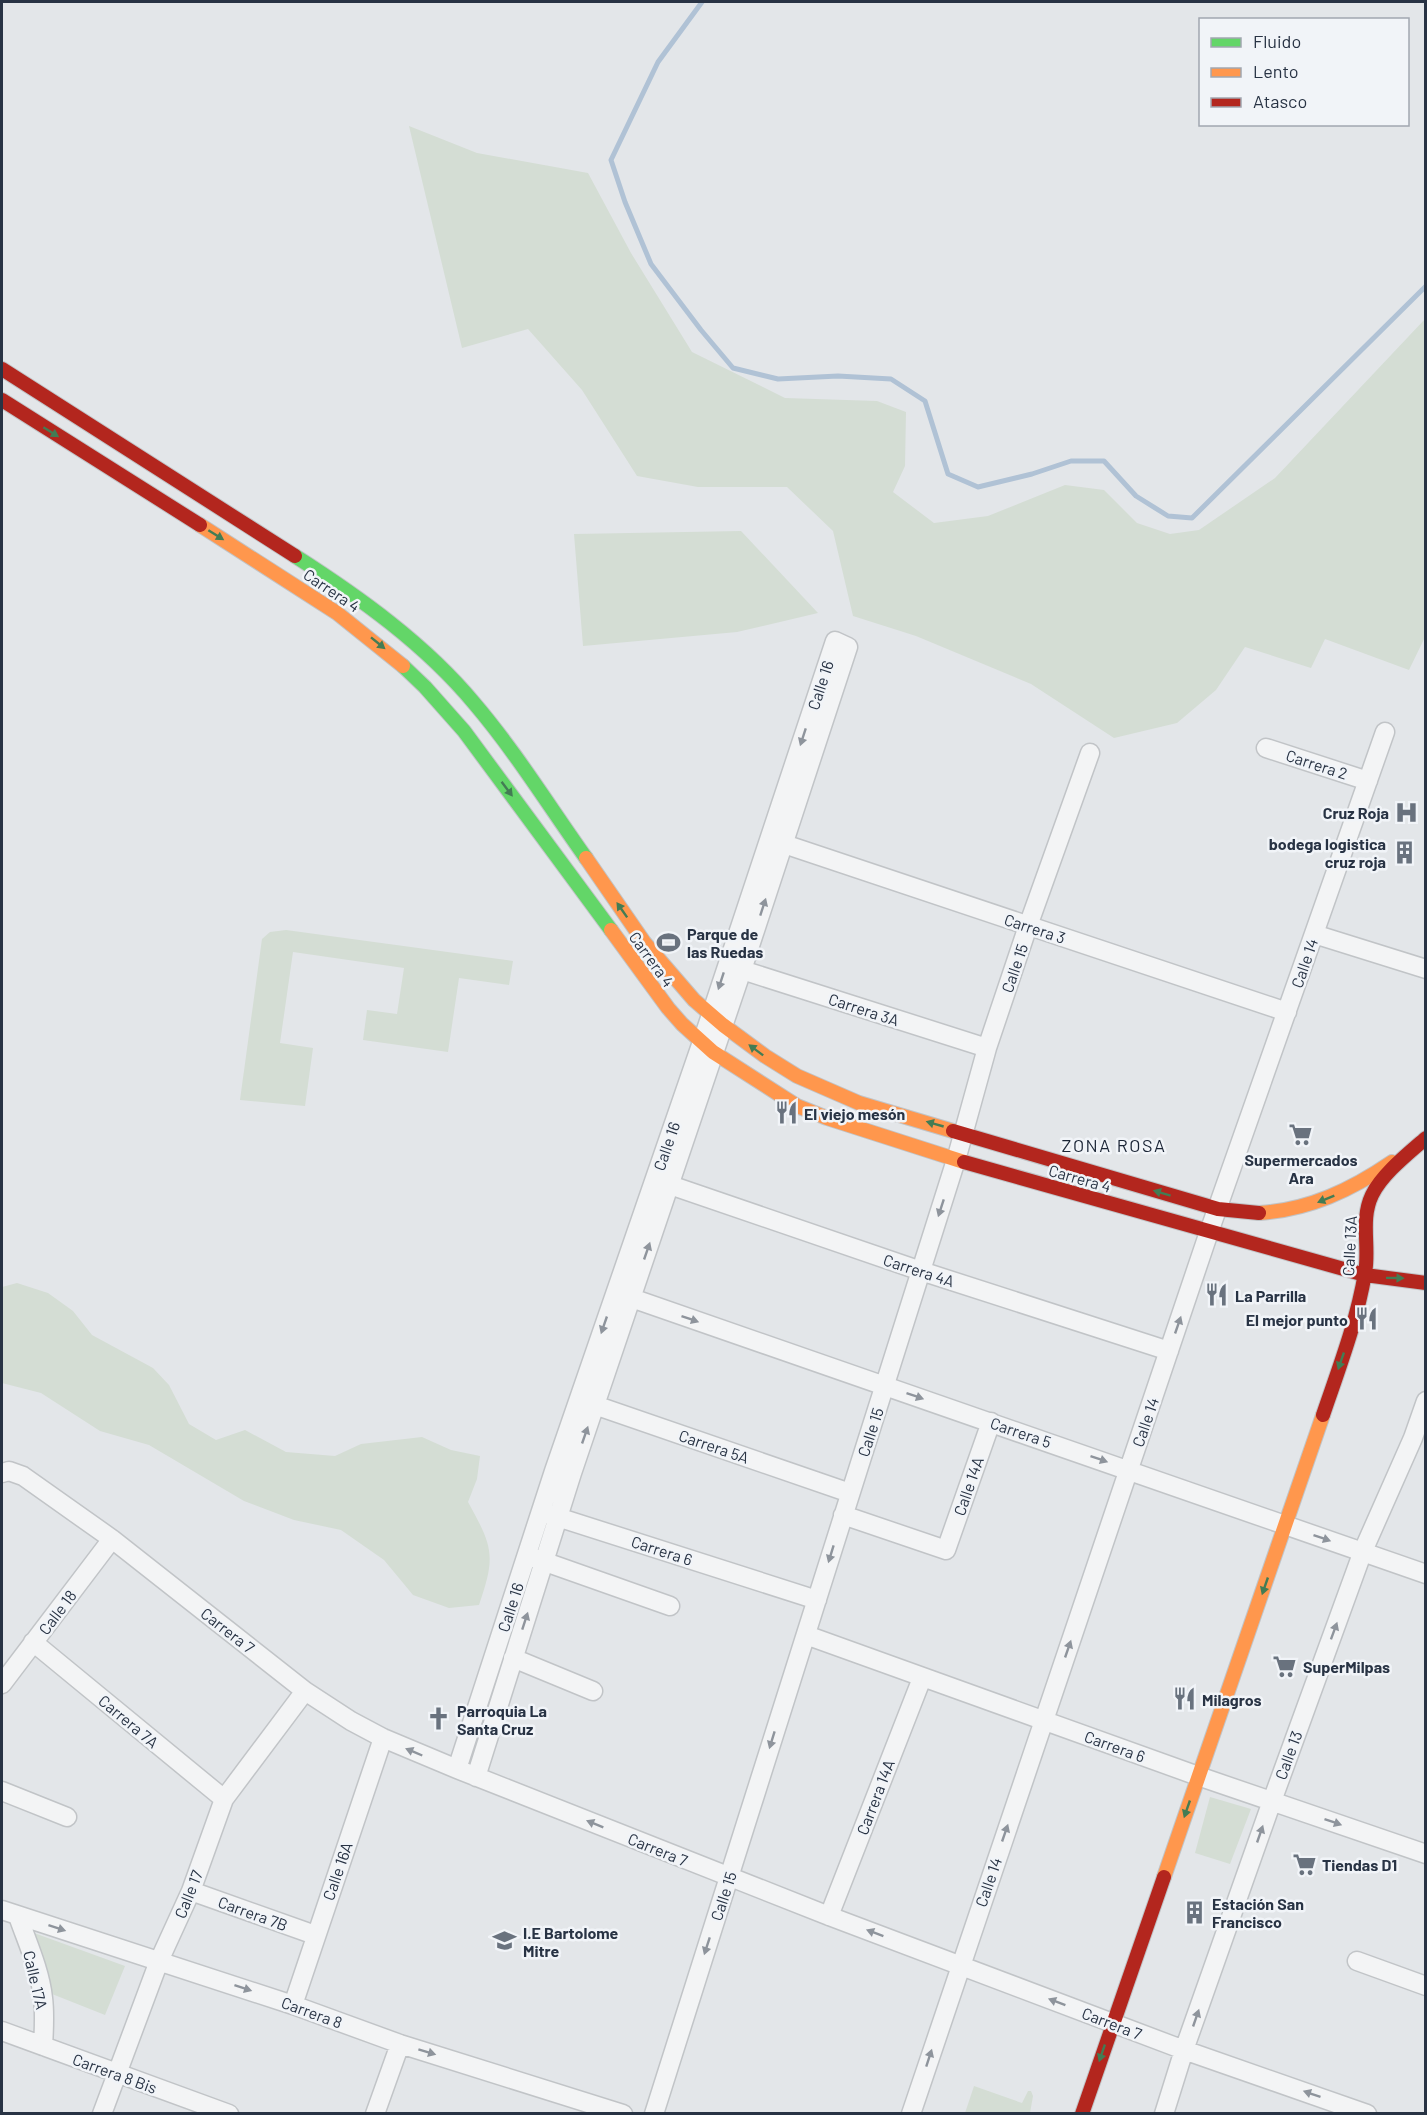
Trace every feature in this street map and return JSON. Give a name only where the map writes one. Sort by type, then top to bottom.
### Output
[{"type":"main road","name":"Carrera 4","points":[[2,369],[295,555],[339,585],[412,641],[445,672],[493,725],[637,932],[680,985],[717,1019],[765,1056],[797,1076],[860,1103],[1218,1209],[1259,1214],[1308,1206],[1362,1184],[1412,1148]]},
{"type":"main road","name":"Carrera 4","points":[[2,400],[297,586],[382,646],[441,703],[459,724],[668,1008],[708,1047],[797,1106],[838,1122],[956,1160],[1209,1232],[1375,1278],[1407,1278],[1425,1283]]},
{"type":"main road","points":[[619,942],[637,932]]},
{"type":"main road","name":"Calle 13A","points":[[1082,2114],[1286,1525],[1359,1306],[1365,1275],[1364,1227],[1372,1195],[1396,1164],[1425,1138]]},
{"type":"street","name":"Calle 16","points":[[457,1769],[535,1558],[708,1047],[835,641],[848,646],[742,970],[717,1019]]},
{"type":"street","name":"Calle 14","points":[[911,2114],[1209,1232],[1385,732]]},
{"type":"street","name":"Carrera 2","points":[[1266,748],[1368,781]]},
{"type":"street","name":"Calle 15","points":[[654,2114],[956,1160],[987,1048],[1090,753]]},
{"type":"street","name":"Carrera 3","points":[[784,843],[1287,1012]]},
{"type":"street","points":[[1314,934],[1425,969]]},
{"type":"street","name":"Carrera 3A","points":[[742,970],[987,1048]]},
{"type":"street","name":"Calle 16","points":[[623,1295],[669,1185],[708,1047]]},
{"type":"street","name":"Carrera 4A","points":[[669,1185],[921,1271],[1169,1351]]},
{"type":"street","name":"Carrera 5","points":[[623,1295],[1425,1574]]},
{"type":"street","name":"Calle 13","points":[[1164,2114],[1184,2050],[1272,1801],[1363,1551],[1419,1440],[1425,1401]]},
{"type":"street","name":"Carrera 5A","points":[[587,1402],[850,1493]]},
{"type":"street","name":"Calle 14A","points":[[843,1515],[946,1550],[991,1422]]},
{"type":"street","name":"Carrera 7","points":[[5,1472],[23,1476],[112,1539],[305,1691],[351,1721],[383,1738],[729,1878],[1184,2050],[1367,2114]]},
{"type":"street","name":"Carrera 6","points":[[549,1514],[817,1600]]},
{"type":"street","name":"Calle 18","points":[[2,1684],[112,1539]]},
{"type":"street","points":[[535,1558],[670,1606]]},
{"type":"street","name":"Calle 16","points":[[476,1777],[513,1658],[535,1558]]},
{"type":"street","name":"Carrera 6","points":[[806,1635],[1198,1776],[1424,1849]]},
{"type":"street","name":"Carrera 7A","points":[[33,1642],[224,1799]]},
{"type":"street","points":[[513,1658],[592,1690]]},
{"type":"street","name":"Carrera 14A","points":[[829,1916],[922,1678]]},
{"type":"street","name":"Calle 17","points":[[102,2114],[159,1961],[191,1891],[224,1799],[305,1691]]},
{"type":"street","name":"Calle 16A","points":[[293,2005],[383,1738]]},
{"type":"street","points":[[2,1791],[67,1817]]},
{"type":"street","name":"Carrera 7B","points":[[191,1891],[315,1935]]},
{"type":"street","name":"Carrera 8","points":[[10,1913],[293,2005],[400,2044],[623,2114]]},
{"type":"street","name":"Calle 17A","points":[[10,1913],[37,1970],[43,1996],[43,2046]]},
{"type":"street","points":[[1357,1961],[1425,1986]]},
{"type":"street","name":"Carrera 8 Bis","points":[[2,2031],[229,2114]]},
{"type":"street","points":[[375,2114],[400,2044]]},
{"type":"shaded area","points":[[409,126],[477,153],[588,173],[631,253],[692,352],[785,398],[877,401],[906,412],[905,466],[893,492],[934,523],[988,516],[1065,485],[1104,490],[1137,523],[1170,534],[1199,530],[1275,478],[1425,319],[1426,635],[1409,670],[1325,639],[1311,668],[1245,647],[1216,690],[1177,723],[1114,738],[1031,684],[916,636],[853,616],[833,531],[787,487],[698,487],[637,476],[582,390],[528,329],[462,348]]},
{"type":"shaded area","points":[[741,531],[818,613],[737,632],[583,646],[574,534]]},
{"type":"shaded area","points":[[286,930],[513,961],[509,985],[459,978],[448,1052],[363,1040],[367,1010],[397,1014],[404,968],[293,952],[280,1043],[313,1048],[305,1106],[240,1100],[262,939],[270,932]]},
{"type":"shaded area","points":[[17,1283],[48,1293],[73,1311],[92,1335],[153,1368],[169,1385],[189,1424],[216,1440],[245,1430],[286,1452],[335,1456],[361,1444],[422,1437],[451,1450],[480,1456],[477,1479],[468,1502],[483,1530],[489,1552],[488,1575],[479,1605],[449,1608],[413,1595],[384,1560],[341,1530],[294,1520],[244,1501],[149,1445],[100,1431],[41,1393],[2,1383],[2,1287]]},
{"type":"shaded area","points":[[1210,1797],[1251,1809],[1230,1864],[1195,1853]]},
{"type":"shaded area","points":[[34,1933],[125,1966],[105,2015],[52,1994]]},
{"type":"shaded area","points":[[974,2086],[1022,2103],[1028,2091],[1031,2091],[1033,2096],[1030,2113],[965,2113]]},
{"type":"waterway","points":[[702,2],[658,62],[611,160],[625,202],[651,264],[733,368],[778,379],[838,376],[891,379],[925,401],[948,474],[978,487],[1032,474],[1071,461],[1104,461],[1136,496],[1168,516],[1192,518],[1426,286]]},
{"type":"traffic: fast","points":[[295,556],[367,605],[413,641],[455,681],[504,740],[586,858]]},
{"type":"traffic: fast","points":[[403,666],[464,731],[611,930]]},
{"type":"traffic: slow","points":[[200,525],[337,613],[403,666]]},
{"type":"traffic: slow","points":[[586,858],[644,942],[694,1000],[723,1025],[797,1076],[859,1103],[953,1131]]},
{"type":"traffic: slow","points":[[611,930],[668,1008],[713,1052],[797,1106],[827,1118],[964,1162]]},
{"type":"traffic: slow","points":[[1259,1213],[1295,1208],[1329,1197],[1392,1162]]},
{"type":"traffic: slow","points":[[1164,1877],[1323,1415]]},
{"type":"traffic: jam","points":[[2,369],[295,556]]},
{"type":"traffic: jam","points":[[2,400],[200,525]]},
{"type":"traffic: jam","points":[[953,1131],[1218,1209],[1259,1213]]},
{"type":"traffic: jam","points":[[1323,1415],[1362,1291],[1366,1263],[1368,1204],[1382,1179],[1426,1138]]},
{"type":"traffic: jam","points":[[964,1162],[1365,1275],[1426,1283]]},
{"type":"traffic: jam","points":[[1082,2114],[1164,1877]]},
{"type":"place","name":"Cruz Roja","points":[[1407,812]]},
{"type":"place","name":"bodega logistica cruz roja","points":[[1404,852]]},
{"type":"place","name":"Parque de las Ruedas","points":[[669,942]]},
{"type":"place","name":"El viejo mesón","points":[[786,1113]]},
{"type":"place","name":"Supermercados Ara","points":[[1301,1134]]},
{"type":"place","name":"La Parrilla","points":[[1217,1295]]},
{"type":"place","name":"El mejor punto","points":[[1366,1319]]},
{"type":"place","name":"SuperMilpas","points":[[1285,1666]]},
{"type":"place","name":"Milagros","points":[[1184,1699]]},
{"type":"place","name":"Parroquia La Santa Cruz","points":[[439,1719]]},
{"type":"place","name":"Tiendas D1","points":[[1304,1864]]},
{"type":"place","name":"Estación San Francisco","points":[[1194,1912]]},
{"type":"place","name":"I.E Bartolome Mitre","points":[[505,1941]]},
{"type":"district","name":"ZONA ROSA","points":[[1114,1145]]}]
